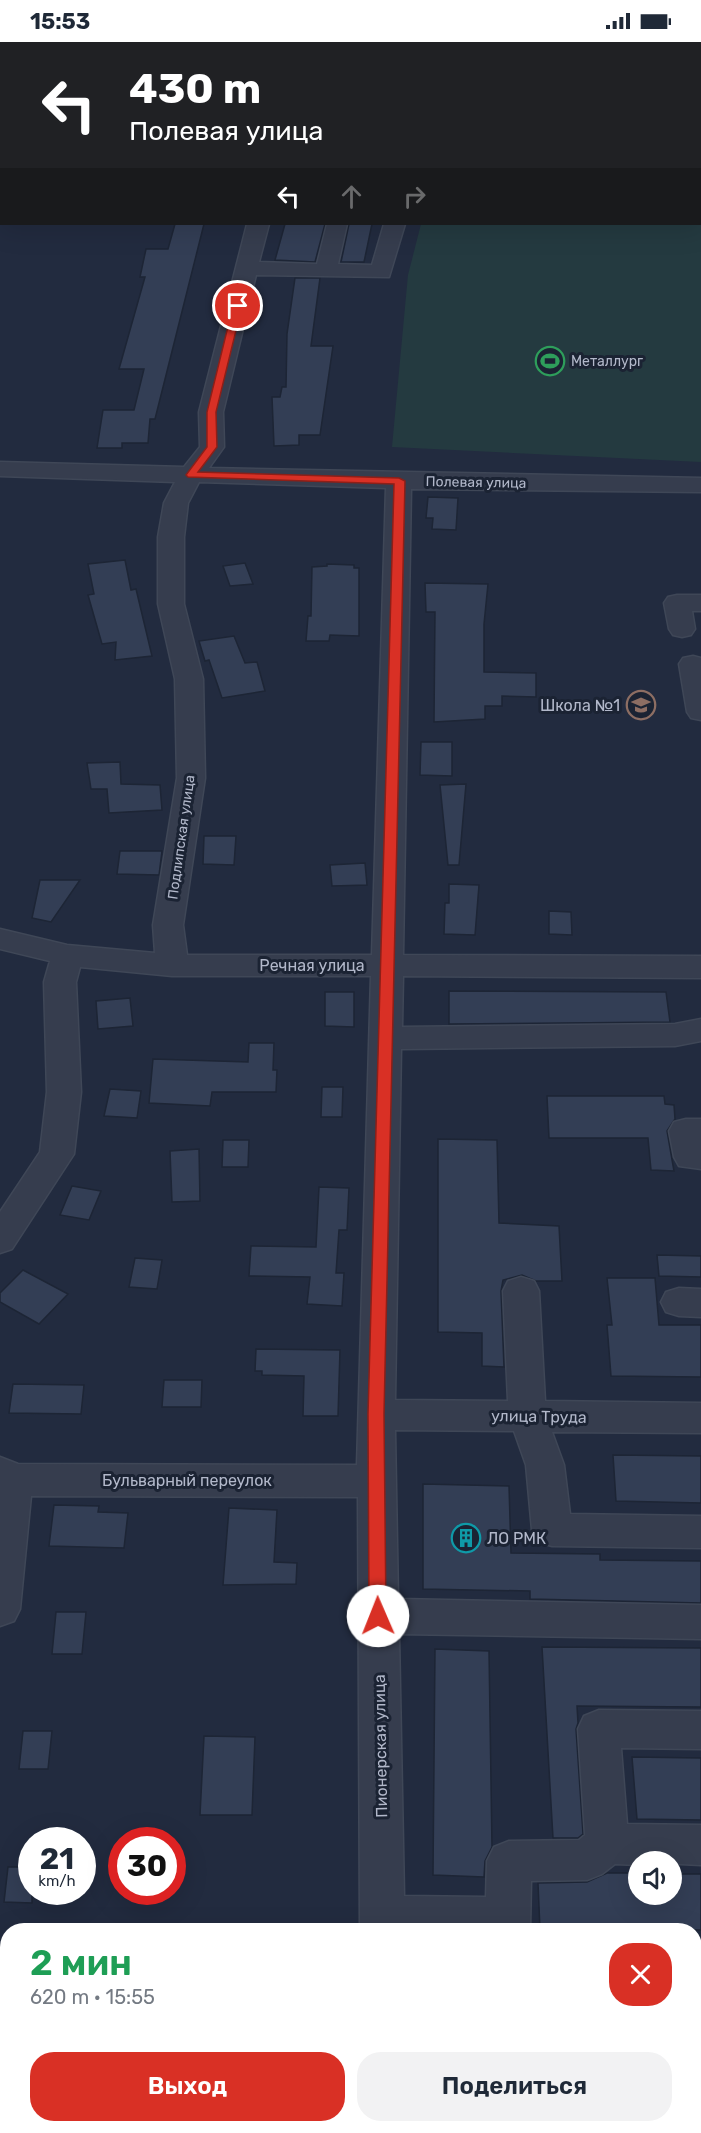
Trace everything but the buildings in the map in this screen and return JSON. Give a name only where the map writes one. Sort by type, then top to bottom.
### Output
[{"type":"street","name":"Подлипская улица","points":[[172,965],[168,925],[191,778],[189,679],[171,604],[171,537],[176,503],[191,475],[212,447],[212,412],[258,225]]},
{"type":"street","points":[[326,270],[337,225]]},
{"type":"street","points":[[247,268],[381,272],[394,225]]},
{"type":"street","name":"Полевая улица","points":[[0,469],[399,481],[701,485]]},
{"type":"street","name":"Пионерская улица","points":[[382,1923],[376,1414],[389,965],[399,481]]},
{"type":"street","points":[[682,629],[677,603],[701,603]]},
{"type":"street","points":[[693,664],[701,712]]},
{"type":"street","name":"Речная улица","points":[[0,939],[67,956],[172,965],[701,967]]},
{"type":"street","points":[[0,1240],[57,1154],[64,1092],[60,982],[67,956]]},
{"type":"street","points":[[387,1038],[675,1035],[701,1030]]},
{"type":"street","points":[[701,1131],[686,1131],[691,1157],[701,1157]]},
{"type":"street","points":[[521,1291],[527,1416],[545,1465],[552,1530],[701,1532]]},
{"type":"street","name":"улица Труда","points":[[376,1414],[701,1418]]},
{"type":"street","points":[[0,1609],[7,1476]]},
{"type":"street","name":"Бульварный переулок","points":[[7,1476],[376,1481]]},
{"type":"street","points":[[378,1616],[701,1622]]},
{"type":"street","points":[[608,1844],[599,1729],[701,1730]]},
{"type":"street","points":[[508,1923],[508,1861],[587,1860],[608,1844],[701,1845]]},
{"type":"green space","name":"Металлург","points":[[421,225],[701,225],[701,462],[392,447],[408,275]]},
{"type":"place","name":"Металлург","points":[[550,361]]},
{"type":"place","name":"Школа №1","points":[[641,705]]},
{"type":"place","name":"ЛО РМК","points":[[466,1538]]},
{"type":"route","points":[[238,306],[212,412],[212,447],[191,475],[399,481],[389,965],[376,1414],[378,1616]]}]
